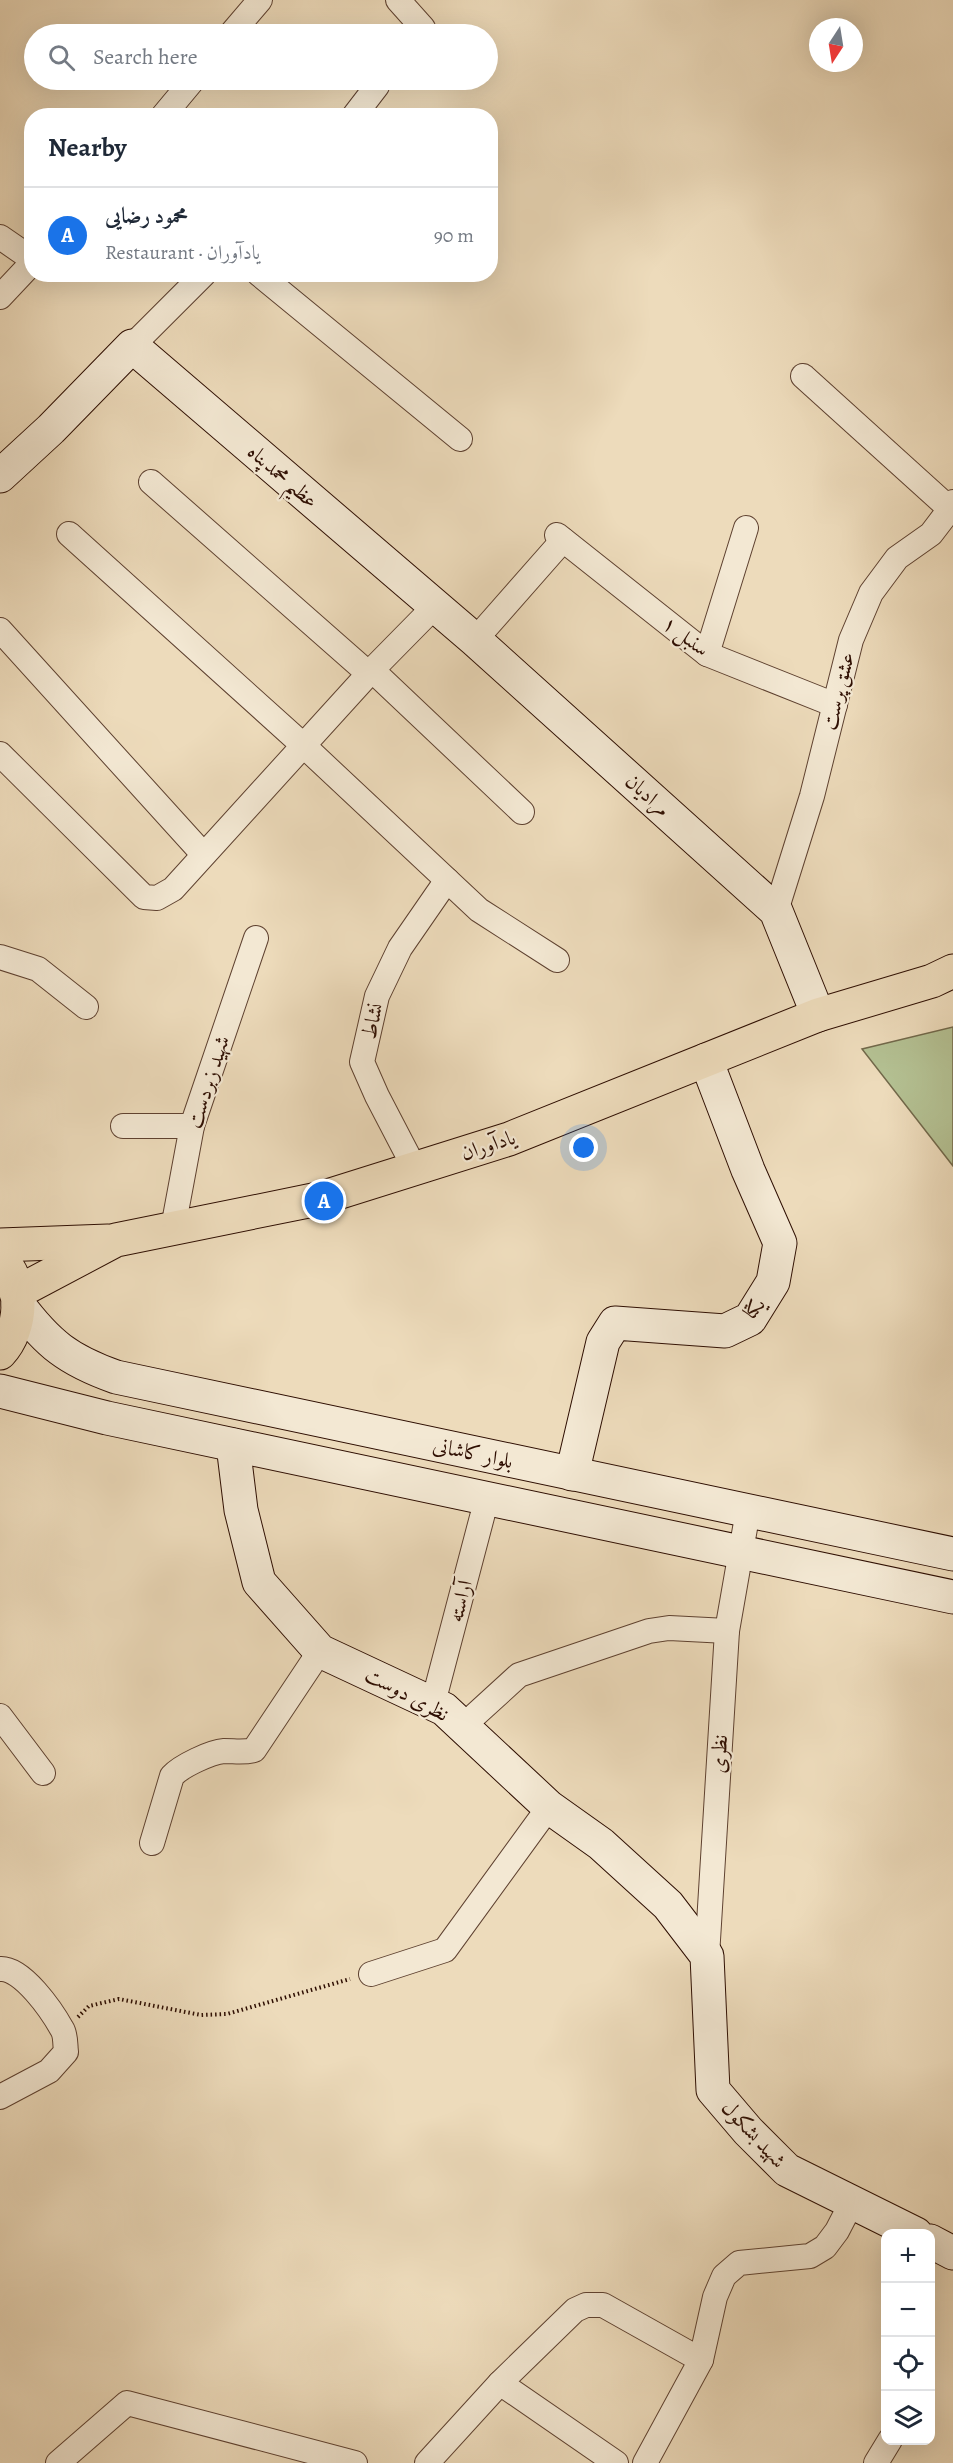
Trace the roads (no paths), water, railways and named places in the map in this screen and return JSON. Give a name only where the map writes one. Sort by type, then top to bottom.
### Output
[{"type":"main road","name":"یادآوران","points":[[17,1299],[116,1240],[318,1199],[509,1139],[818,1015],[932,981],[953,971]]},
{"type":"main road","points":[[0,1245],[116,1240]]},
{"type":"main road","points":[[0,1258],[14,1281],[17,1299],[15,1327],[0,1353]]},
{"type":"street","points":[[240,24],[260,0]]},
{"type":"street","points":[[398,0],[419,24]]},
{"type":"street","points":[[170,108],[185,90]]},
{"type":"street","points":[[360,108],[374,90]]},
{"type":"street","points":[[0,237],[24,255]]},
{"type":"street","points":[[0,297],[24,270]]},
{"type":"street","points":[[0,476],[51,429],[196,282]]},
{"type":"street","points":[[269,282],[460,439]]},
{"type":"street","name":"عظیم محمدپناه","points":[[132,346],[435,606]]},
{"type":"street","points":[[803,376],[952,506]]},
{"type":"street","points":[[151,482],[371,672],[522,812]]},
{"type":"street","name":"عشق پرست","points":[[776,911],[812,796],[851,640],[871,592],[897,558],[931,534],[952,506]]},
{"type":"street","points":[[707,654],[746,528]]},
{"type":"street","points":[[69,534],[304,746],[479,910],[557,960]]},
{"type":"street","name":"سنبل ۱","points":[[475,640],[560,538],[707,654],[835,705]]},
{"type":"street","points":[[0,754],[144,897],[158,898],[173,888],[371,672],[435,606]]},
{"type":"street","name":"مرادیان","points":[[435,606],[776,911],[818,1015]]},
{"type":"street","points":[[0,630],[202,854]]},
{"type":"street","name":"نشاط","points":[[415,1169],[362,1062],[377,996],[400,948],[447,880]]},
{"type":"street","name":"شهید زبردست","points":[[173,1228],[192,1126],[256,938]]},
{"type":"street","points":[[0,957],[38,969],[86,1007]]},
{"type":"street","name":"یکتا","points":[[572,1474],[603,1342],[615,1323],[725,1331],[750,1319],[773,1282],[780,1243],[748,1170],[706,1060]]},
{"type":"street","points":[[123,1126],[192,1126]]},
{"type":"street","name":"بلوار کاشانی","points":[[17,1299],[36,1328],[59,1350],[86,1367],[116,1377],[953,1554]]},
{"type":"street","name":"بلوار کاشانی","points":[[0,1391],[107,1418],[953,1597]]},
{"type":"street","name":"نظری دوست","points":[[233,1445],[241,1510],[259,1582],[320,1651],[444,1709],[549,1807],[601,1844],[668,1905],[707,1956]]},
{"type":"street","name":"آراسته","points":[[433,1703],[487,1498]]},
{"type":"street","name":"نظری","points":[[707,1956],[727,1631],[748,1511]]},
{"type":"street","points":[[463,1726],[519,1675],[649,1631],[669,1628],[727,1631]]},
{"type":"street","points":[[152,1843],[172,1776],[179,1769],[221,1751],[245,1753],[254,1750],[320,1651]]},
{"type":"street","points":[[0,1716],[43,1773]]},
{"type":"street","points":[[371,1974],[445,1950],[549,1807]]},
{"type":"street","name":"شهید بشکول","points":[[707,1956],[713,2090],[748,2131],[787,2170],[906,2229]]},
{"type":"street","points":[[0,1970],[8,1969],[27,1981],[64,2031],[66,2052],[49,2071],[0,2097]]},
{"type":"street","points":[[645,2463],[701,2360],[715,2297],[724,2276],[739,2263],[810,2256],[825,2247],[837,2231],[852,2202]]},
{"type":"street","points":[[935,2244],[953,2253]]},
{"type":"street","points":[[427,2463],[500,2383],[575,2310],[586,2305],[603,2305],[701,2360]]},
{"type":"street","points":[[500,2383],[616,2463]]},
{"type":"street","points":[[58,2463],[127,2403],[352,2463]]},
{"type":"street","points":[[876,2463],[887,2445]]},
{"type":"place","name":"محمود رضایی","points":[[324,1201]]}]
